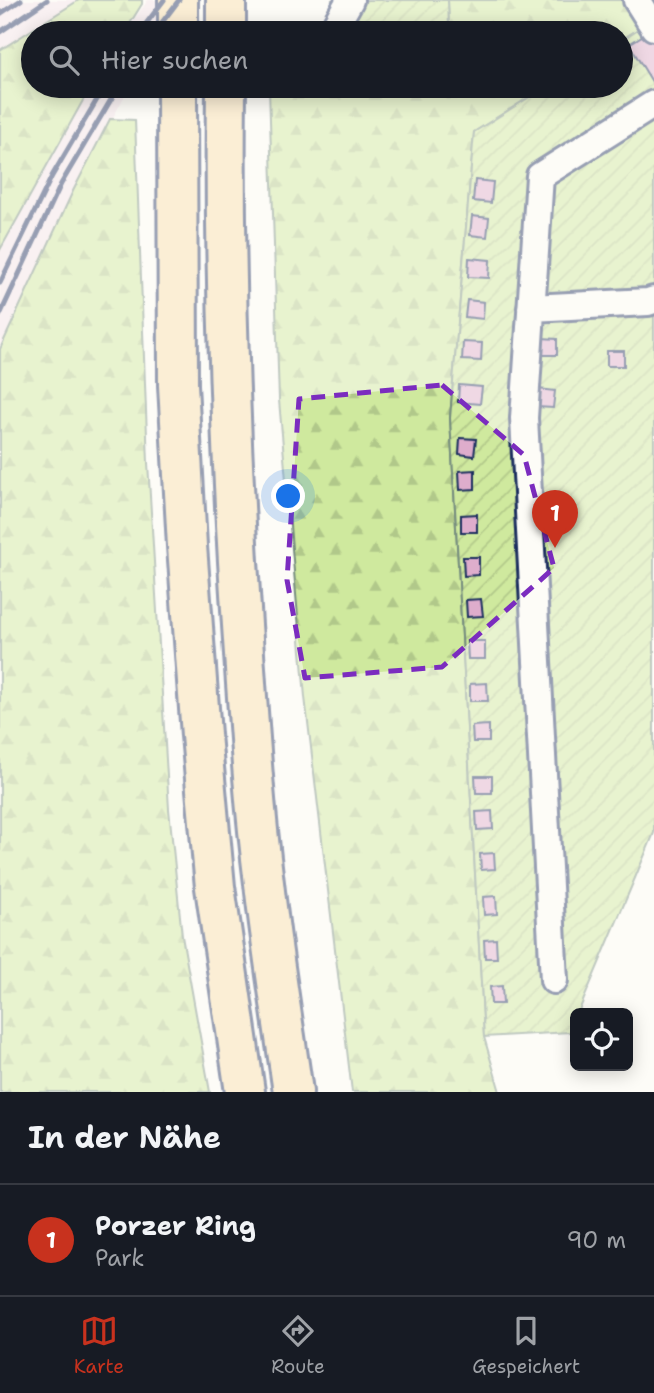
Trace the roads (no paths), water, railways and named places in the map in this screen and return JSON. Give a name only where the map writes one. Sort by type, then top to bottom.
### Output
[{"type":"highway","points":[[178,0],[178,21]]},
{"type":"highway","points":[[226,0],[226,21]]},
{"type":"highway","points":[[177,98],[178,385],[187,546],[215,887],[245,1092]]},
{"type":"highway","points":[[226,98],[224,201],[228,371],[248,714],[263,881],[293,1092]]},
{"type":"lane","points":[[338,21],[351,0]]},
{"type":"lane","points":[[637,0],[654,27]]},
{"type":"lane","points":[[554,980],[524,418],[540,176],[654,104]]},
{"type":"lane","points":[[531,307],[654,300]]},
{"type":"railway","points":[[0,14],[21,0]]},
{"type":"railway","points":[[0,32],[47,0]]},
{"type":"railway","points":[[148,21],[164,0]]},
{"type":"railway","points":[[163,21],[179,0]]},
{"type":"railway","points":[[0,283],[52,176],[98,98]]},
{"type":"railway","points":[[0,315],[61,184],[112,98]]},
{"type":"place","name":"Porzer Ring","points":[[555,548]]}]
